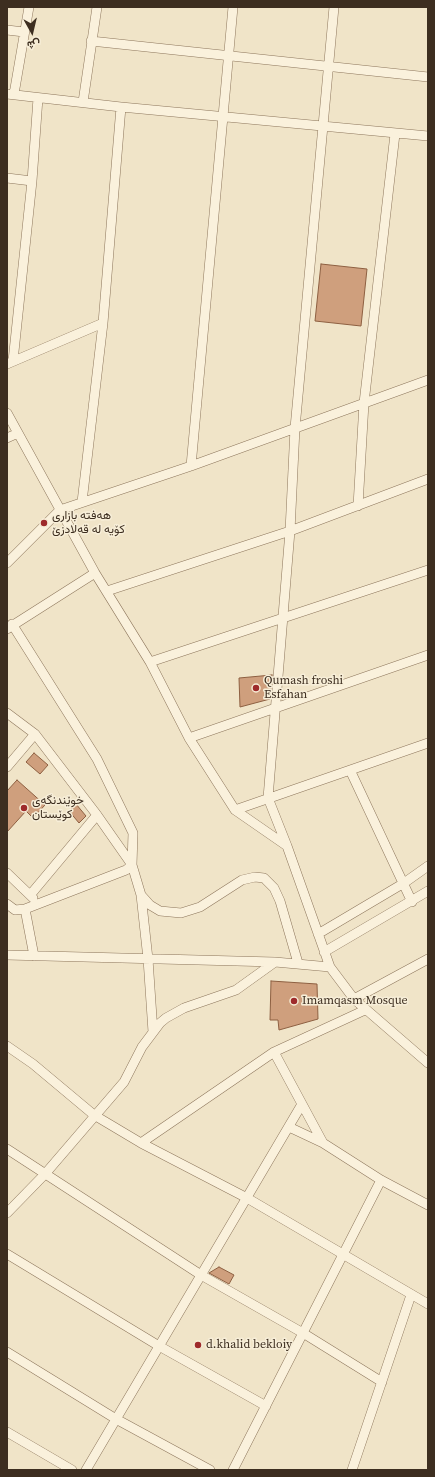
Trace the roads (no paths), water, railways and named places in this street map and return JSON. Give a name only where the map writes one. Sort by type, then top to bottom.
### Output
[{"type":"street","points":[[29,7],[10,94],[121,107],[428,136]]},
{"type":"street","points":[[83,102],[97,7]]},
{"type":"street","points":[[190,466],[233,7]]},
{"type":"street","points":[[334,7],[296,428],[290,531],[274,708],[268,798],[287,846],[330,967],[354,999],[365,1010],[428,1063]]},
{"type":"street","points":[[7,30],[24,32]]},
{"type":"street","points":[[91,41],[428,77]]},
{"type":"street","points":[[38,98],[32,181],[10,363],[104,324]]},
{"type":"street","points":[[82,502],[104,324],[121,107]]},
{"type":"street","points":[[358,506],[364,403],[395,134]]},
{"type":"street","points":[[7,178],[32,181]]},
{"type":"street","points":[[7,563],[60,510],[190,466],[428,380]]},
{"type":"street","points":[[7,413],[95,574],[150,662],[189,738],[234,810],[287,846]]},
{"type":"street","points":[[7,438],[18,433]]},
{"type":"street","points":[[107,591],[290,531],[428,478]]},
{"type":"street","points":[[150,662],[282,620],[428,570]]},
{"type":"street","points":[[7,904],[15,910],[25,909],[126,870],[132,865],[133,833],[97,759],[9,627],[95,574]]},
{"type":"street","points":[[189,738],[428,655]]},
{"type":"street","points":[[7,713],[35,734],[97,815],[132,865],[141,895],[148,959],[153,1032]]},
{"type":"street","points":[[7,767],[35,734]]},
{"type":"street","points":[[234,810],[428,743]]},
{"type":"street","points":[[350,770],[412,902]]},
{"type":"street","points":[[31,894],[97,815]]},
{"type":"street","points":[[318,934],[404,883],[428,866]]},
{"type":"street","points":[[7,873],[31,894],[37,904]]},
{"type":"street","points":[[141,895],[155,909],[160,911],[181,913],[200,908],[242,880],[255,877],[264,878],[274,888],[280,901],[298,963]]},
{"type":"street","points":[[324,952],[428,892]]},
{"type":"street","points":[[25,909],[34,956]]},
{"type":"street","points":[[7,955],[275,962],[330,967]]},
{"type":"street","points":[[354,999],[428,959]]},
{"type":"street","points":[[7,1213],[45,1174],[94,1115],[124,1082],[142,1047],[160,1024],[174,1013],[236,990],[275,962]]},
{"type":"street","points":[[141,1143],[274,1052],[365,1010]]},
{"type":"street","points":[[7,1046],[33,1064],[94,1115],[141,1143],[247,1198],[344,1253],[428,1304]]},
{"type":"street","points":[[274,1052],[323,1142]]},
{"type":"street","points":[[86,1470],[302,1104]]},
{"type":"street","points":[[289,1127],[323,1142],[381,1180],[428,1205]]},
{"type":"street","points":[[7,1149],[201,1275],[303,1333],[382,1382]]},
{"type":"street","points":[[233,1470],[381,1180]]},
{"type":"street","points":[[7,1254],[159,1346],[266,1406]]},
{"type":"street","points":[[352,1470],[411,1295]]},
{"type":"street","points":[[7,1352],[116,1419],[210,1470]]},
{"type":"street","points":[[7,1432],[72,1470]]},
{"type":"place","name":"هەفتە بازاری کۆیە لە قەلادزێ","points":[[44,523]]},
{"type":"place","name":"Qumash froshi Esfahan","points":[[256,688]]},
{"type":"place","name":"خوێندنگەی کوێستان","points":[[24,808]]},
{"type":"place","name":"Imamqasm Mosque","points":[[294,1001]]},
{"type":"place","name":"d.khalid bekloiy","points":[[198,1345]]}]
